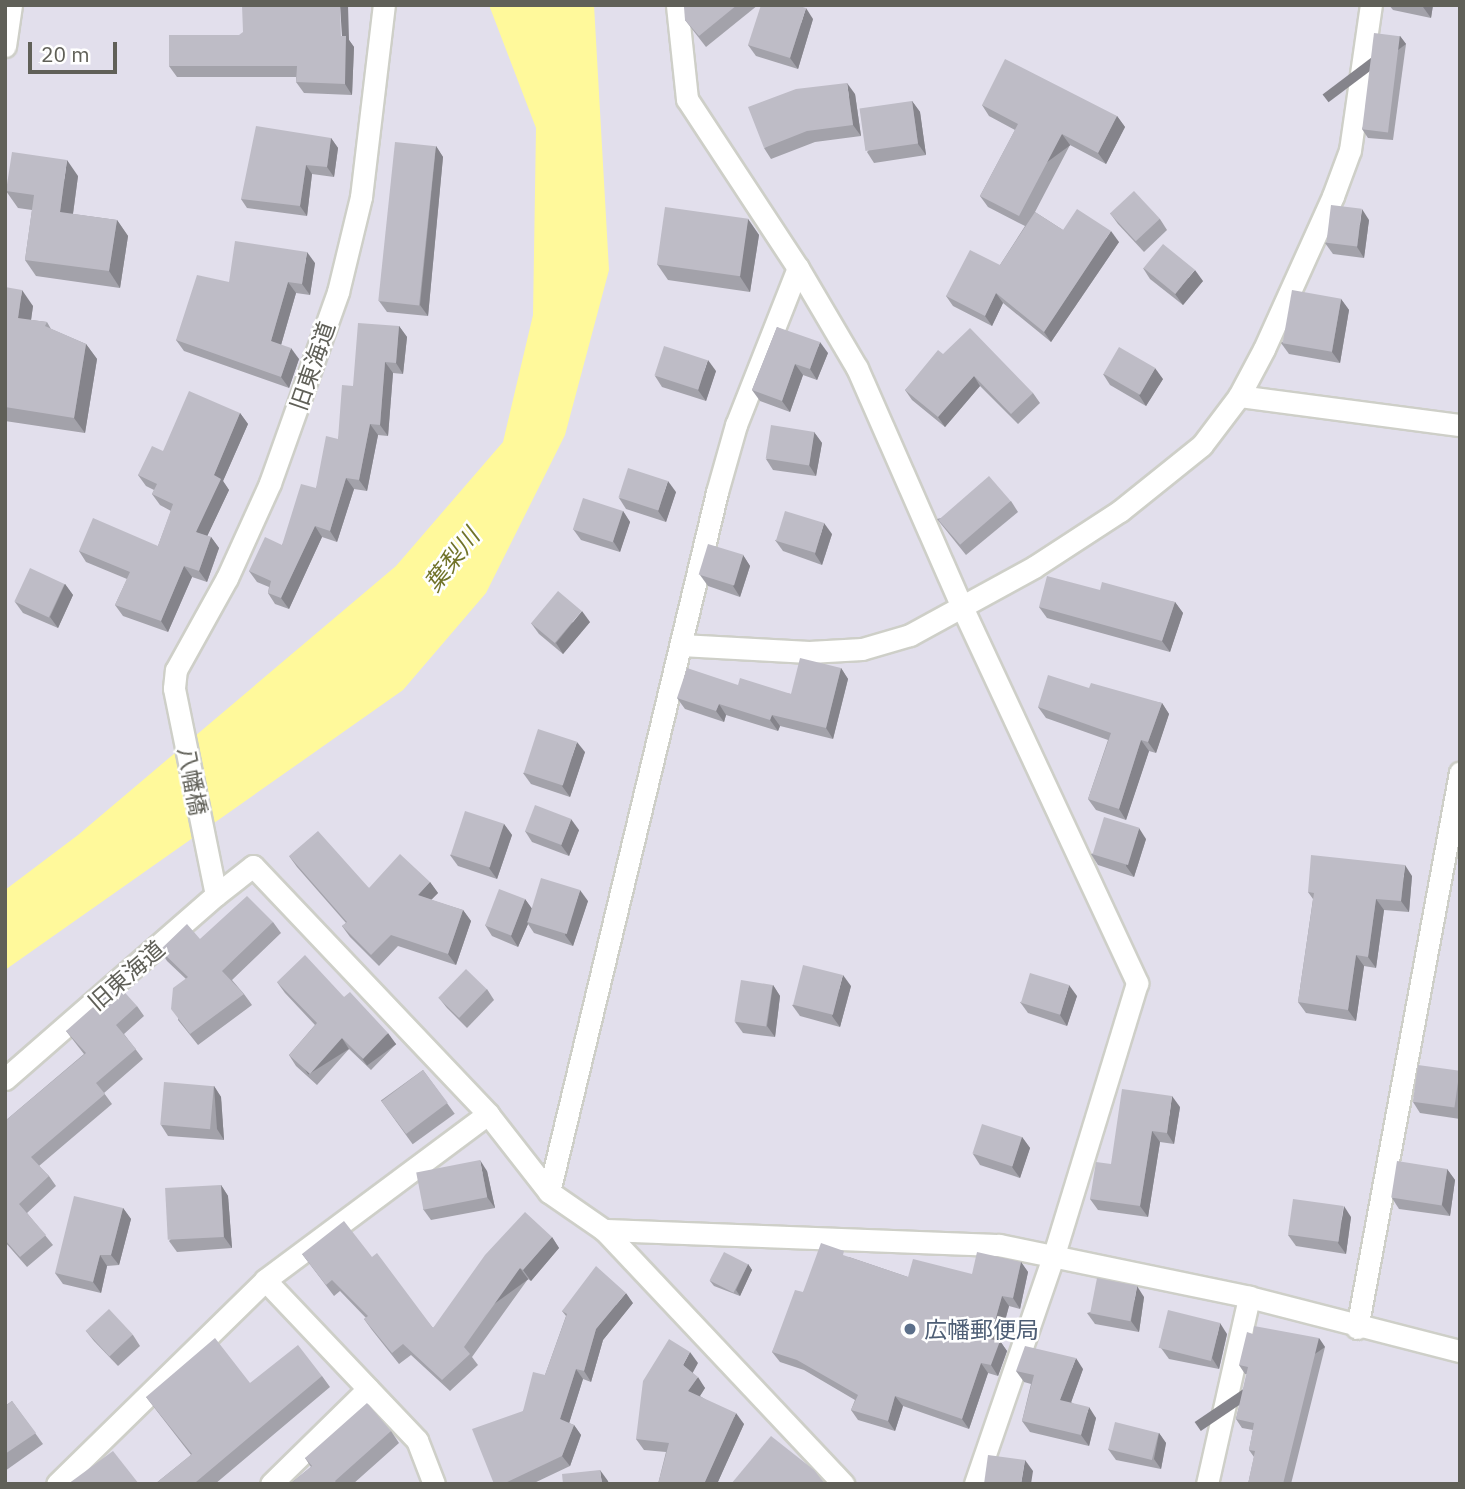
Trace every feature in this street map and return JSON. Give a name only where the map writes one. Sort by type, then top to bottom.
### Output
[{"type":"street","points":[[5,46],[11,5]]},
{"type":"street","name":"旧東海道","points":[[178,705],[176,670],[227,578],[270,483],[341,279],[370,142],[384,5]]},
{"type":"street","points":[[677,5],[687,99],[798,268],[858,368],[962,607],[1137,982],[1053,1257],[975,1484]]},
{"type":"street","points":[[681,645],[809,652],[862,649],[910,635],[1034,567],[1165,478],[1202,445],[1239,396],[1311,250],[1350,150],[1371,5]]},
{"type":"street","points":[[549,1192],[736,425],[798,268]]},
{"type":"street","points":[[1239,396],[1460,425]]},
{"type":"street","name":"八幡橋","points":[[178,705],[216,895]]},
{"type":"street","points":[[1357,1328],[1460,772]]},
{"type":"street","name":"旧東海道","points":[[5,1079],[216,895],[253,866],[488,1114]]},
{"type":"street","points":[[57,1484],[265,1280],[488,1114],[549,1192],[604,1230],[844,1484]]},
{"type":"street","points":[[604,1230],[999,1245],[1250,1297],[1357,1328],[1460,1352]]},
{"type":"street","points":[[265,1280],[417,1440],[435,1484]]},
{"type":"street","points":[[1207,1484],[1250,1297]]},
{"type":"street","points":[[271,1484],[368,1389]]},
{"type":"water","name":"葉梨川","points":[[489,5],[594,5],[609,270],[565,435],[486,593],[403,690],[5,970],[5,890],[78,835],[396,566],[503,442],[533,315],[536,128]]},
{"type":"building","points":[[242,5],[340,5],[341,36],[346,36],[345,84],[296,82],[297,66],[169,66],[169,35],[239,35],[243,32]]},
{"type":"building","points":[[686,5],[737,5],[699,36],[685,20]]},
{"type":"building","points":[[761,5],[796,5],[806,8],[790,58],[748,45]]},
{"type":"building","points":[[1374,33],[1400,36],[1388,132],[1362,129]]},
{"type":"building","points":[[1005,59],[1117,116],[1098,153],[1062,134],[1019,216],[980,196],[1018,124],[982,105]]},
{"type":"building","points":[[847,83],[853,125],[807,131],[764,148],[748,107],[796,89]]},
{"type":"building","points":[[912,101],[918,144],[866,151],[860,108]]},
{"type":"building","points":[[256,126],[331,138],[327,167],[306,165],[300,206],[241,199]]},
{"type":"building","points":[[395,142],[436,146],[419,305],[378,301]]},
{"type":"building","points":[[12,152],[67,160],[60,212],[117,220],[109,271],[25,260],[34,195],[6,191]]},
{"type":"building","points":[[1134,191],[1160,219],[1136,241],[1110,214]]},
{"type":"building","points":[[1331,205],[1362,209],[1357,246],[1326,243]]},
{"type":"building","points":[[665,207],[748,219],[740,276],[657,264]]},
{"type":"building","points":[[1077,209],[1111,231],[1044,332],[996,293],[985,316],[946,296],[970,250],[1000,265],[1035,212],[1063,230]]},
{"type":"building","points":[[235,241],[307,252],[302,284],[288,282],[271,341],[291,348],[281,377],[176,340],[197,275],[229,282]]},
{"type":"building","points":[[1163,244],[1195,270],[1175,294],[1143,268]]},
{"type":"building","points":[[5,287],[22,290],[18,318],[47,322],[45,326],[86,344],[74,418],[5,407]]},
{"type":"building","points":[[1292,290],[1341,299],[1332,352],[1283,343]]},
{"type":"building","points":[[358,323],[399,326],[396,363],[385,362],[380,425],[370,424],[359,480],[346,478],[330,531],[315,526],[281,598],[268,593],[271,581],[249,571],[265,537],[282,545],[301,484],[316,488],[326,436],[338,439],[342,385],[353,386]]},
{"type":"building","points":[[777,327],[820,342],[810,369],[795,364],[782,401],[752,390]]},
{"type":"building","points":[[970,328],[1033,393],[1011,414],[974,376],[938,417],[905,390],[938,350],[943,354]]},
{"type":"building","points":[[664,346],[708,360],[698,390],[654,375]]},
{"type":"building","points":[[1119,347],[1155,368],[1140,395],[1104,374]]},
{"type":"building","points":[[189,391],[240,413],[214,475],[221,479],[196,532],[211,537],[199,571],[184,566],[161,621],[115,605],[130,572],[79,551],[93,518],[158,546],[173,504],[152,494],[157,484],[138,475],[152,446],[163,451]]},
{"type":"building","points":[[771,425],[814,432],[809,465],[766,459]]},
{"type":"building","points":[[628,468],[668,481],[658,510],[618,497]]},
{"type":"building","points":[[989,476],[1011,501],[960,545],[938,520]]},
{"type":"building","points":[[583,498],[623,511],[613,542],[573,529]]},
{"type":"building","points":[[785,511],[824,523],[815,553],[776,541]]},
{"type":"building","points":[[708,544],[743,555],[734,585],[699,575]]},
{"type":"building","points":[[30,568],[64,584],[49,618],[14,602]]},
{"type":"building","points":[[1047,576],[1100,590],[1102,582],[1175,602],[1162,641],[1039,607]]},
{"type":"building","points":[[558,591],[582,611],[555,643],[531,623]]},
{"type":"building","points":[[800,658],[841,668],[826,728],[772,715],[770,720],[719,704],[716,711],[677,698],[687,668],[738,685],[740,678],[791,694]]},
{"type":"building","points":[[1048,675],[1089,688],[1091,683],[1162,703],[1148,742],[1141,740],[1119,809],[1088,799],[1111,733],[1038,707]]},
{"type":"building","points":[[538,729],[577,742],[563,785],[524,773]]},
{"type":"building","points":[[535,805],[571,819],[561,845],[525,831]]},
{"type":"building","points":[[465,811],[504,824],[490,867],[451,855]]},
{"type":"building","points":[[1104,817],[1139,828],[1128,865],[1093,854]]},
{"type":"building","points":[[318,831],[369,888],[400,854],[430,882],[418,895],[463,910],[448,954],[391,935],[371,955],[342,926],[347,922],[289,856]]},
{"type":"building","points":[[1311,855],[1405,865],[1401,901],[1376,899],[1368,957],[1356,955],[1348,1010],[1298,1002],[1314,893],[1308,892]]},
{"type":"building","points":[[541,878],[580,890],[567,934],[528,922]]},
{"type":"building","points":[[499,889],[525,899],[511,935],[485,925]]},
{"type":"building","points":[[247,896],[273,922],[222,971],[244,994],[190,1034],[171,1009],[173,988],[188,977],[160,950],[187,924],[200,939]]},
{"type":"building","points":[[305,955],[344,997],[350,992],[388,1033],[363,1059],[342,1038],[310,1074],[289,1055],[317,1023],[277,982]]},
{"type":"building","points":[[803,965],[843,975],[833,1015],[793,1005]]},
{"type":"building","points":[[466,969],[487,989],[459,1018],[438,998]]},
{"type":"building","points":[[1030,973],[1069,985],[1060,1015],[1021,1003]]},
{"type":"building","points":[[741,980],[773,985],[766,1026],[734,1021]]},
{"type":"building","points":[[118,985],[137,1006],[116,1025],[136,1049],[96,1083],[105,1094],[31,1157],[49,1176],[19,1204],[46,1235],[20,1257],[5,1240],[5,1121],[86,1053],[66,1031]]},
{"type":"building","points":[[1418,1065],[1460,1071],[1454,1107],[1413,1102]]},
{"type":"building","points":[[423,1070],[448,1103],[406,1134],[381,1101]]},
{"type":"building","points":[[164,1082],[214,1086],[210,1129],[160,1125]]},
{"type":"building","points":[[1122,1089],[1172,1096],[1167,1133],[1152,1131],[1140,1206],[1090,1199],[1096,1162],[1111,1164]]},
{"type":"building","points":[[982,1124],[1022,1137],[1012,1166],[972,1153]]},
{"type":"building","points":[[480,1160],[487,1197],[423,1210],[416,1172]]},
{"type":"building","points":[[1397,1161],[1447,1169],[1442,1206],[1391,1198]]},
{"type":"building","points":[[221,1185],[224,1237],[168,1240],[165,1188]]},
{"type":"building","points":[[74,1196],[123,1208],[111,1255],[100,1255],[93,1282],[55,1273]]},
{"type":"building","points":[[1293,1199],[1344,1206],[1338,1242],[1288,1235]]},
{"type":"building","points":[[525,1212],[552,1237],[523,1270],[520,1268],[464,1347],[470,1354],[442,1380],[403,1344],[392,1353],[364,1319],[368,1316],[332,1280],[326,1285],[302,1254],[344,1221],[372,1257],[377,1253],[433,1328],[485,1255]]},
{"type":"building","points":[[821,1243],[844,1251],[843,1255],[908,1277],[913,1259],[972,1274],[977,1252],[1021,1262],[1013,1298],[1002,1296],[990,1339],[1000,1341],[991,1365],[981,1363],[962,1419],[895,1396],[888,1421],[851,1410],[858,1395],[797,1360],[772,1352],[795,1290],[803,1292]]},
{"type":"building","points":[[724,1252],[748,1264],[734,1293],[709,1281]]},
{"type":"building","points":[[596,1266],[626,1293],[596,1329],[584,1371],[576,1369],[560,1419],[574,1425],[562,1456],[503,1484],[494,1484],[472,1429],[523,1411],[533,1372],[545,1375],[567,1314],[562,1311]]},
{"type":"building","points":[[1097,1278],[1137,1286],[1130,1321],[1090,1313]]},
{"type":"building","points":[[109,1309],[133,1335],[109,1356],[86,1331]]},
{"type":"building","points":[[1168,1310],[1220,1323],[1211,1361],[1159,1348]]},
{"type":"building","points":[[1254,1326],[1319,1338],[1283,1484],[1248,1484],[1255,1451],[1249,1450],[1254,1423],[1236,1419],[1248,1367],[1239,1365],[1247,1332],[1253,1334]]},
{"type":"building","points":[[215,1338],[250,1383],[298,1345],[322,1376],[196,1482],[198,1484],[155,1484],[192,1454],[146,1397]]},
{"type":"building","points":[[669,1339],[690,1352],[683,1365],[698,1377],[688,1391],[736,1413],[704,1484],[658,1484],[669,1443],[636,1439],[643,1381]]},
{"type":"building","points":[[1025,1346],[1076,1358],[1060,1400],[1089,1407],[1081,1435],[1022,1421],[1034,1375],[1016,1371]]},
{"type":"building","points":[[12,1401],[36,1433],[5,1454],[5,1406]]},
{"type":"building","points":[[367,1403],[391,1431],[335,1481],[337,1484],[290,1484],[312,1466],[305,1458]]},
{"type":"building","points":[[1115,1422],[1159,1433],[1152,1460],[1108,1449]]},
{"type":"building","points":[[771,1436],[814,1470],[825,1484],[731,1484]]},
{"type":"building","points":[[113,1451],[139,1484],[68,1484]]},
{"type":"building","points":[[988,1455],[1025,1460],[1021,1484],[984,1484]]},
{"type":"building","points":[[600,1470],[602,1484],[563,1484],[562,1474]]},
{"type":"place","name":"広幡郵便局","points":[[910,1329]]}]
